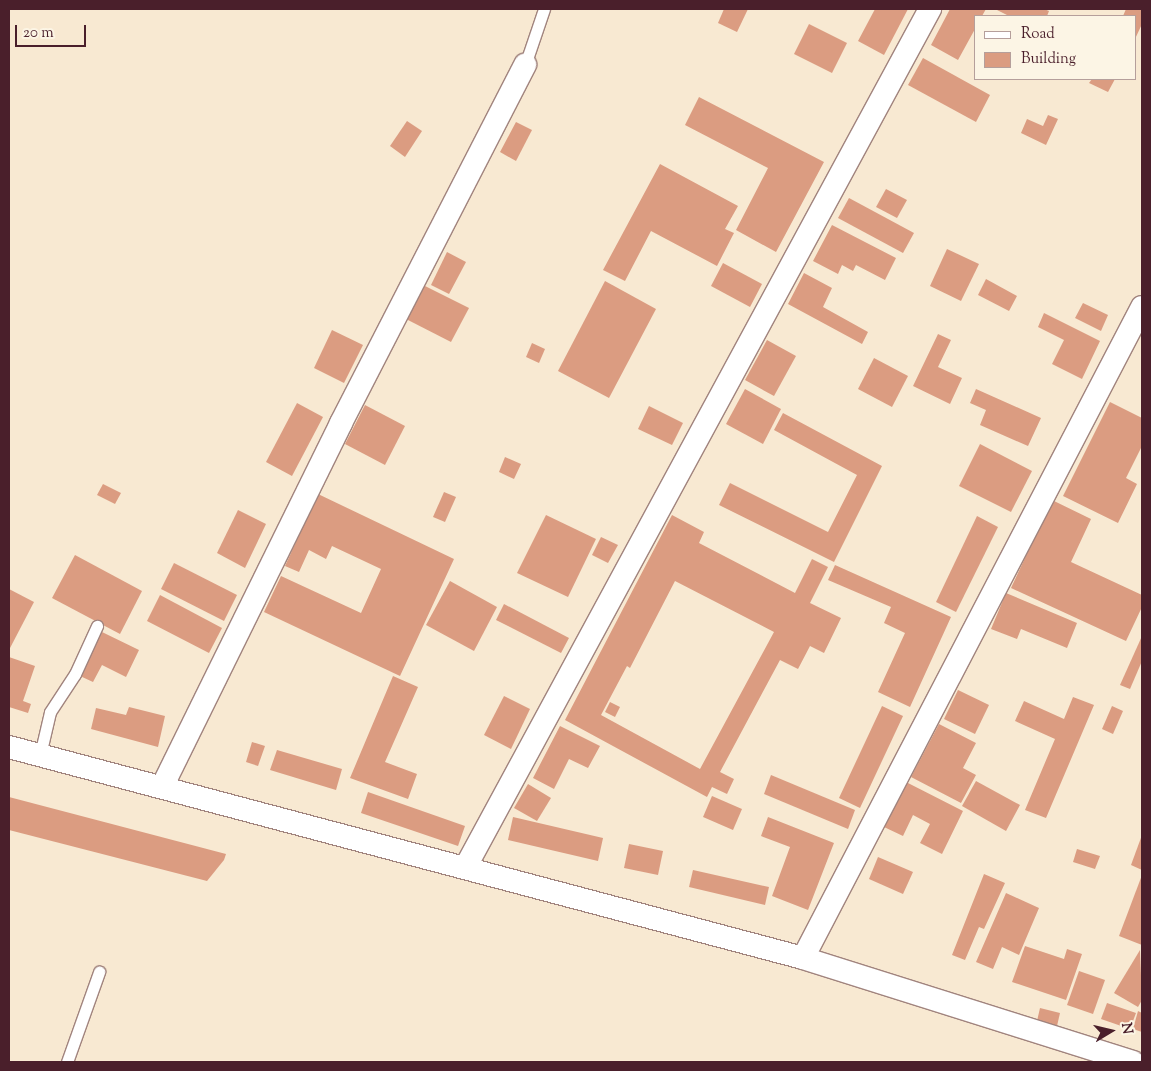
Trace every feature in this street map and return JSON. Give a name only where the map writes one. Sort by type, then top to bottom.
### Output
[{"type":"street","points":[[465,868],[930,9]]},
{"type":"street","points":[[163,785],[340,423],[525,65]]},
{"type":"street","points":[[803,958],[1142,308]]},
{"type":"street","points":[[9,747],[163,785],[803,958],[1133,1062]]},
{"type":"lane","points":[[525,65],[544,9]]},
{"type":"lane","points":[[40,754],[50,712],[75,674],[97,626]]},
{"type":"lane","points":[[67,1062],[99,972]]},
{"type":"building","points":[[724,9],[748,9],[737,32],[718,23]]},
{"type":"building","points":[[875,9],[908,9],[884,55],[858,41]]},
{"type":"building","points":[[950,9],[986,9],[983,15],[974,15],[974,31],[958,60],[931,45]]},
{"type":"building","points":[[995,9],[1044,9],[1049,11],[1047,15],[1007,15]]},
{"type":"building","points":[[1126,9],[1142,9],[1142,24],[1136,37],[1136,15],[1123,15]]},
{"type":"building","points":[[809,24],[847,43],[832,73],[794,54]]},
{"type":"building","points":[[923,58],[990,95],[976,122],[908,85]]},
{"type":"building","points":[[1091,80],[1114,80],[1108,92],[1089,83]]},
{"type":"building","points":[[699,97],[824,162],[776,252],[736,230],[768,168],[685,125]]},
{"type":"building","points":[[1048,115],[1058,119],[1046,145],[1021,133],[1027,119],[1043,126]]},
{"type":"building","points":[[407,121],[422,131],[405,157],[390,146]]},
{"type":"building","points":[[516,122],[532,130],[516,161],[500,152]]},
{"type":"building","points":[[660,164],[738,206],[725,229],[734,233],[717,266],[651,231],[625,281],[603,270]]},
{"type":"building","points":[[886,189],[907,200],[897,218],[876,207]]},
{"type":"building","points":[[849,198],[914,233],[903,253],[838,218]]},
{"type":"building","points":[[832,225],[896,258],[885,280],[856,265],[853,271],[842,265],[838,274],[813,261]]},
{"type":"building","points":[[947,249],[979,264],[961,301],[930,286]]},
{"type":"building","points":[[447,252],[466,262],[449,294],[431,285]]},
{"type":"building","points":[[723,263],[762,284],[750,307],[711,286]]},
{"type":"building","points":[[804,273],[832,288],[823,307],[868,332],[862,344],[788,304]]},
{"type":"building","points":[[986,279],[1017,296],[1009,311],[978,295]]},
{"type":"building","points":[[605,281],[656,309],[609,398],[558,371]]},
{"type":"building","points":[[423,285],[469,308],[451,342],[406,319]]},
{"type":"building","points":[[1083,303],[1108,315],[1101,331],[1075,318]]},
{"type":"building","points":[[1044,313],[1100,341],[1082,379],[1052,364],[1064,340],[1038,327]]},
{"type":"building","points":[[332,330],[363,345],[344,383],[314,368]]},
{"type":"building","points":[[938,334],[951,340],[938,367],[962,378],[950,404],[913,386]]},
{"type":"building","points":[[767,340],[796,356],[774,396],[745,380]]},
{"type":"building","points":[[532,343],[545,349],[539,363],[526,357]]},
{"type":"building","points":[[874,358],[908,376],[892,407],[858,389]]},
{"type":"building","points":[[745,389],[781,409],[763,444],[726,424]]},
{"type":"building","points":[[976,389],[1041,418],[1028,446],[980,425],[986,410],[970,403]]},
{"type":"building","points":[[1110,402],[1142,418],[1142,446],[1126,478],[1137,484],[1118,523],[1063,496]]},
{"type":"building","points":[[297,403],[323,417],[292,476],[266,462]]},
{"type":"building","points":[[365,405],[405,426],[385,465],[345,444]]},
{"type":"building","points":[[649,406],[683,423],[672,445],[638,429]]},
{"type":"building","points":[[783,413],[882,466],[834,562],[719,505],[730,483],[828,532],[857,475],[774,430]]},
{"type":"building","points":[[980,444],[1032,471],[1011,512],[959,486]]},
{"type":"building","points":[[505,457],[521,464],[514,479],[499,472]]},
{"type":"building","points":[[103,484],[121,493],[115,504],[97,495]]},
{"type":"building","points":[[444,492],[456,497],[445,522],[433,517]]},
{"type":"building","points":[[318,494],[454,559],[400,676],[264,612],[281,576],[361,613],[381,569],[332,546],[326,559],[309,550],[299,572],[285,566]]},
{"type":"building","points":[[1052,500],[1091,519],[1071,562],[1142,595],[1142,607],[1126,641],[1011,588]]},
{"type":"building","points":[[238,510],[266,524],[245,568],[217,553]]},
{"type":"building","points":[[546,515],[596,539],[568,597],[517,573]]},
{"type":"building","points":[[672,515],[704,532],[699,543],[795,593],[812,559],[828,567],[810,603],[841,618],[824,653],[810,646],[798,669],[780,660],[720,772],[734,779],[727,794],[712,787],[707,797],[565,720]],"holes":[[[675,581],[774,632],[700,769],[601,715],[627,666],[630,668]]]},
{"type":"building","points":[[977,516],[998,527],[956,612],[936,602]]},
{"type":"building","points":[[601,537],[618,545],[608,563],[592,555]]},
{"type":"building","points":[[75,555],[142,591],[120,634],[52,598]]},
{"type":"building","points":[[174,563],[237,595],[224,621],[161,589]]},
{"type":"building","points":[[835,565],[951,617],[910,707],[878,692],[905,633],[884,623],[891,607],[828,580]]},
{"type":"building","points":[[450,581],[497,607],[474,651],[426,625]]},
{"type":"building","points":[[9,589],[34,602],[9,650]]},
{"type":"building","points":[[1006,593],[1077,623],[1067,648],[1021,629],[1017,639],[991,629]]},
{"type":"building","points":[[160,595],[222,628],[209,653],[147,621]]},
{"type":"building","points":[[504,604],[569,638],[561,653],[496,620]]},
{"type":"building","points":[[102,632],[139,650],[126,677],[102,665],[93,682],[80,676]]},
{"type":"building","points":[[1142,636],[1142,661],[1130,689],[1120,685]]},
{"type":"building","points":[[9,657],[35,666],[23,701],[31,704],[28,713],[9,707]]},
{"type":"building","points":[[393,676],[418,687],[385,762],[417,774],[408,799],[350,778]]},
{"type":"building","points":[[958,690],[989,705],[975,734],[944,719]]},
{"type":"building","points":[[504,696],[530,709],[511,749],[484,735]]},
{"type":"building","points":[[1073,697],[1094,705],[1046,818],[1025,810],[1055,739],[1015,721],[1024,701],[1064,719]]},
{"type":"building","points":[[610,702],[620,707],[615,717],[605,712]]},
{"type":"building","points":[[882,706],[903,716],[860,808],[839,798]]},
{"type":"building","points":[[1112,706],[1123,711],[1113,734],[1102,729]]},
{"type":"building","points":[[129,707],[165,716],[158,747],[91,729],[96,708],[126,715]]},
{"type":"building","points":[[939,724],[976,743],[963,768],[976,775],[961,803],[911,777]]},
{"type":"building","points":[[560,726],[600,746],[588,768],[569,759],[554,789],[533,778]]},
{"type":"building","points":[[252,742],[265,746],[258,766],[246,762]]},
{"type":"building","points":[[277,750],[342,769],[336,790],[270,770]]},
{"type":"building","points":[[771,775],[855,810],[848,829],[764,794]]},
{"type":"building","points":[[976,781],[1020,805],[1006,831],[962,806]]},
{"type":"building","points":[[906,782],[963,811],[942,854],[920,843],[930,824],[913,815],[903,836],[884,827]]},
{"type":"building","points":[[528,784],[551,798],[537,821],[514,808]]},
{"type":"building","points":[[368,792],[465,826],[458,846],[361,813]]},
{"type":"building","points":[[712,796],[742,809],[733,830],[703,817]]},
{"type":"building","points":[[9,797],[226,854],[224,860],[207,881],[9,830]]},
{"type":"building","points":[[513,817],[603,838],[598,861],[508,840]]},
{"type":"building","points":[[768,817],[834,843],[808,910],[772,896],[790,847],[761,836]]},
{"type":"building","points":[[1142,835],[1142,870],[1131,865]]},
{"type":"building","points":[[629,844],[663,851],[658,875],[624,868]]},
{"type":"building","points":[[1077,849],[1100,856],[1095,869],[1073,862]]},
{"type":"building","points":[[878,857],[913,872],[903,894],[869,879]]},
{"type":"building","points":[[693,870],[769,887],[765,905],[689,887]]},
{"type":"building","points":[[984,874],[1005,883],[984,929],[979,927],[965,960],[952,955]]},
{"type":"building","points":[[1142,875],[1142,945],[1119,936]]},
{"type":"building","points":[[1006,893],[1039,908],[1019,955],[1002,947],[993,969],[976,962]]},
{"type":"building","points":[[1025,946],[1064,959],[1067,949],[1082,954],[1066,1000],[1012,982]]},
{"type":"building","points":[[1140,950],[1142,1000],[1138,1007],[1114,993]]},
{"type":"building","points":[[1079,971],[1105,980],[1093,1014],[1067,1005]]},
{"type":"building","points":[[1107,1003],[1136,1013],[1130,1029],[1101,1019]]},
{"type":"building","points":[[1040,1008],[1060,1013],[1057,1026],[1037,1021]]},
{"type":"building","points":[[1138,1011],[1142,1013],[1142,1032],[1133,1029]]}]
